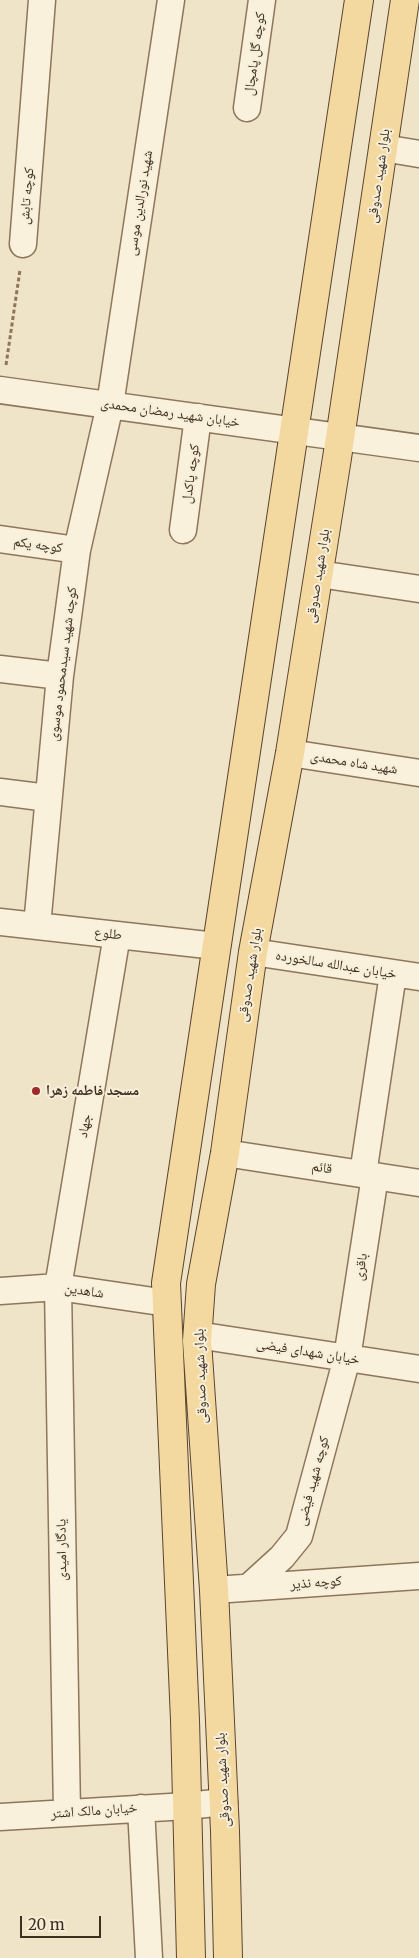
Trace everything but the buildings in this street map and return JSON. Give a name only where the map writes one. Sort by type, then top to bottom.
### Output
[{"type":"main road","points":[[191,1958],[184,1700],[166,1283],[359,0]]},
{"type":"main road","name":"بلوار شهید صدوقی","points":[[228,1958],[224,1802],[214,1590],[197,1335],[202,1284],[225,1153],[253,952],[290,753],[319,574],[405,0]]},
{"type":"main road","points":[[216,946],[253,952]]},
{"type":"street","name":"کوچه تابش","points":[[23,244],[42,0]]},
{"type":"street","name":"شهید نورالدین موسی","points":[[110,405],[171,0]]},
{"type":"street","name":"کوچه گل پامچال","points":[[247,108],[262,0]]},
{"type":"street","points":[[383,148],[419,154]]},
{"type":"street","name":"خیابان شهید رمضان محمدی","points":[[1,390],[419,448]]},
{"type":"street","name":"کوچه شهید سیدمحمود موسوی","points":[[37,926],[60,676],[77,550],[110,405]]},
{"type":"street","name":"کوچه پاکدل","points":[[183,530],[198,417]]},
{"type":"street","name":"کوچه یکم","points":[[0,539],[77,550]]},
{"type":"street","points":[[319,574],[419,589]]},
{"type":"street","points":[[0,669],[60,676]]},
{"type":"street","name":"شهید شاه محمدی","points":[[290,753],[419,773]]},
{"type":"street","points":[[0,792],[48,798]]},
{"type":"street","name":"طلوع","points":[[0,926],[37,926],[216,946]]},
{"type":"street","name":"جهاد","points":[[58,1287],[117,935]]},
{"type":"street","name":"خیابان عبدالله سالخورده","points":[[253,952],[419,978]]},
{"type":"street","name":"باقری","points":[[347,1358],[393,974]]},
{"type":"street","name":"قائم","points":[[225,1153],[419,1183]]},
{"type":"street","name":"شاهدین","points":[[0,1290],[58,1287],[167,1303]]},
{"type":"street","name":"یادگار امیدی","points":[[58,1287],[67,1813]]},
{"type":"street","name":"خیابان شهدای فیضی","points":[[197,1335],[419,1369]]},
{"type":"street","name":"کوچه شهید فیضی","points":[[249,1587],[282,1558],[299,1536],[347,1358]]},
{"type":"street","name":"کوچه نذیر","points":[[214,1590],[419,1576]]},
{"type":"street","name":"خیابان مالک اشتر","points":[[0,1817],[187,1806],[224,1802]]},
{"type":"street","points":[[141,1808],[148,1958]]},
{"type":"path","name":"کوچه تابش","points":[[1,390],[23,244]]},
{"type":"place","name":"مسجد فاطمه زهرا","points":[[36,1091]]}]
